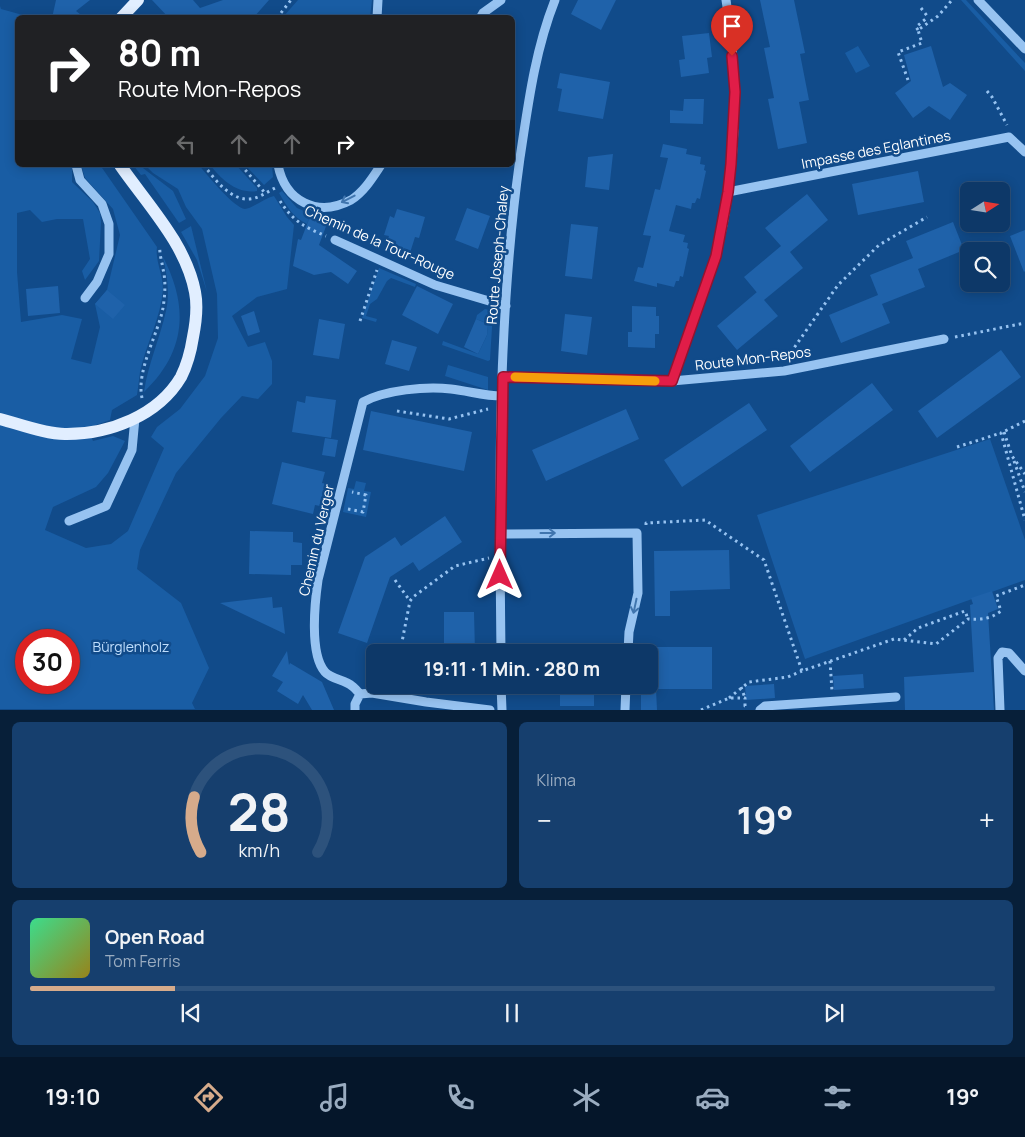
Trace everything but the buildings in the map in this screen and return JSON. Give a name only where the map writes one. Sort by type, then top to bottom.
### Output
[{"type":"main road","points":[[124,15],[138,0]]},
{"type":"main road","points":[[0,418],[32,428],[64,434],[95,432],[117,426],[141,415],[165,396],[181,377],[191,351],[197,317],[196,292],[189,272],[169,234],[121,167]]},
{"type":"street","points":[[377,15],[378,0]]},
{"type":"street","points":[[484,15],[501,0]]},
{"type":"street","name":"Route Joseph-Chaley","points":[[501,644],[502,396],[513,214],[523,138],[539,49],[546,22],[555,0]]},
{"type":"street","points":[[672,381],[716,256],[728,192],[735,92],[730,21],[726,0]]},
{"type":"street","points":[[978,0],[1025,49]]},
{"type":"street","points":[[1009,137],[1025,152]]},
{"type":"street","name":"Impasse des Eglantines","points":[[728,192],[1009,137]]},
{"type":"street","points":[[77,167],[80,180],[102,204],[109,224],[109,254],[97,282],[85,298]]},
{"type":"street","points":[[278,167],[280,177],[287,190],[295,198],[313,206],[332,206],[351,200],[369,184],[380,167]]},
{"type":"street","name":"Chemin de la Tour-Rouge","points":[[335,240],[435,285],[506,306]]},
{"type":"street","name":"Route Mon-Repos","points":[[503,377],[672,381],[784,371],[944,339]]},
{"type":"street","name":"Chemin du Verger","points":[[360,694],[352,686],[325,672],[318,656],[314,631],[314,604],[318,580],[363,402],[404,390],[437,388],[452,389],[483,396],[502,396]]},
{"type":"street","points":[[69,521],[106,506],[132,450],[141,415]]},
{"type":"street","points":[[500,534],[637,533],[638,592],[629,632],[628,644]]},
{"type":"street","points":[[1000,710],[998,658],[1002,652],[1009,653],[1025,671]]},
{"type":"street","points":[[355,710],[355,704],[360,694],[372,693],[490,710]]},
{"type":"street","points":[[501,694],[502,710]]},
{"type":"street","points":[[625,710],[626,694]]},
{"type":"street","points":[[760,710],[764,706],[896,697]]},
{"type":"path","points":[[279,15],[291,0]]},
{"type":"path","points":[[918,30],[938,16],[952,0]]},
{"type":"path","points":[[921,8],[931,21]]},
{"type":"path","points":[[908,80],[898,52],[922,43],[916,26],[928,17]]},
{"type":"path","points":[[987,91],[1007,123],[1009,137]]},
{"type":"path","points":[[205,167],[230,193],[241,199],[251,199],[265,193],[243,167]]},
{"type":"path","name":"Chemin de la Tour-Rouge","points":[[280,200],[287,212],[296,221],[335,240]]},
{"type":"path","points":[[784,371],[794,348],[838,285],[879,245],[927,217]]},
{"type":"path","points":[[141,415],[141,392],[144,372],[163,308],[165,289],[164,270],[159,253],[160,246],[169,234]]},
{"type":"path","points":[[360,321],[373,282]]},
{"type":"path","points":[[944,339],[1025,323]]},
{"type":"path","points":[[397,411],[449,419],[489,409]]},
{"type":"path","points":[[957,447],[1002,432],[1025,421]]},
{"type":"path","points":[[1002,432],[1025,492]]},
{"type":"path","points":[[1002,432],[1025,520]]},
{"type":"path","points":[[1012,456],[1025,474]]},
{"type":"path","points":[[351,492],[366,495],[363,512],[348,509],[349,501],[351,492]]},
{"type":"path","points":[[339,499],[349,501]]},
{"type":"path","points":[[647,531],[646,523],[705,520],[764,560],[802,671]]},
{"type":"path","points":[[402,644],[410,601],[413,597],[455,566],[500,556]]},
{"type":"path","points":[[396,580],[410,601]]},
{"type":"path","points":[[702,710],[729,698],[749,682],[788,677],[894,639],[936,644],[968,619],[982,620],[997,614],[1001,611],[996,596],[1025,585]]},
{"type":"path","points":[[904,640],[918,628],[965,611],[968,619]]},
{"type":"path","points":[[830,661],[833,701]]},
{"type":"path","points":[[741,687],[745,706],[754,710]]},
{"type":"path","points":[[729,698],[744,698]]},
{"type":"green space","points":[[298,0],[372,0],[370,15],[285,15]]},
{"type":"green space","points":[[961,0],[966,0],[1025,63],[1025,71]]},
{"type":"green space","name":"Bürglenholz","points":[[0,6],[1,9],[23,15],[15,15],[15,167],[72,167],[72,182],[93,202],[100,213],[101,222],[99,261],[85,280],[82,271],[90,259],[83,219],[57,219],[42,222],[30,210],[17,213],[17,272],[21,322],[62,315],[82,319],[71,359],[91,364],[100,327],[95,304],[107,290],[120,235],[113,209],[85,178],[82,167],[101,167],[157,247],[157,257],[163,283],[162,300],[140,372],[137,395],[112,410],[110,420],[88,428],[93,441],[113,436],[125,441],[108,473],[96,487],[53,507],[45,530],[86,548],[111,544],[128,531],[164,448],[151,437],[157,427],[180,409],[205,376],[218,338],[217,294],[202,229],[186,207],[178,189],[147,167],[201,167],[220,190],[234,203],[245,209],[274,196],[294,225],[287,289],[257,297],[232,316],[248,347],[265,342],[272,361],[272,384],[258,399],[242,396],[221,418],[176,473],[140,550],[137,569],[181,603],[209,668],[192,703],[195,709],[0,709]]},
{"type":"green space","points":[[858,46],[870,66],[856,73],[845,53]]},
{"type":"green space","points":[[135,167],[142,167],[173,191],[186,219],[179,223],[145,174],[141,175]]},
{"type":"green space","points":[[212,167],[238,167],[257,188],[257,191],[237,188],[230,185]]},
{"type":"green space","points":[[247,167],[272,167],[273,177],[264,185]]},
{"type":"green space","points":[[282,191],[297,208],[311,214],[307,224],[294,215],[279,193]]},
{"type":"green space","points":[[191,226],[207,292],[197,260],[181,232]]},
{"type":"green space","points":[[163,257],[177,294],[179,328],[175,345],[168,361],[158,377],[144,392],[168,298],[168,284]]},
{"type":"green space","points":[[379,268],[416,284],[415,287],[391,278],[387,281],[377,299],[370,304],[366,316],[377,319],[376,322],[362,318]]},
{"type":"green space","points":[[485,309],[493,311],[490,360],[488,361],[442,345],[443,341],[478,354],[487,335],[488,324],[476,319],[477,315]]},
{"type":"green space","points":[[448,365],[488,377],[488,390],[445,376]]},
{"type":"green space","points":[[990,439],[1025,540],[1025,580],[805,659],[757,515]]},
{"type":"green space","points":[[356,481],[366,483],[364,491],[371,492],[366,517],[343,512],[348,488],[354,489]]},
{"type":"slow traffic","points":[[515,377],[655,381]]},
{"type":"route","points":[[500,575],[503,377],[672,381],[716,256],[728,192],[735,92],[732,56]]}]
